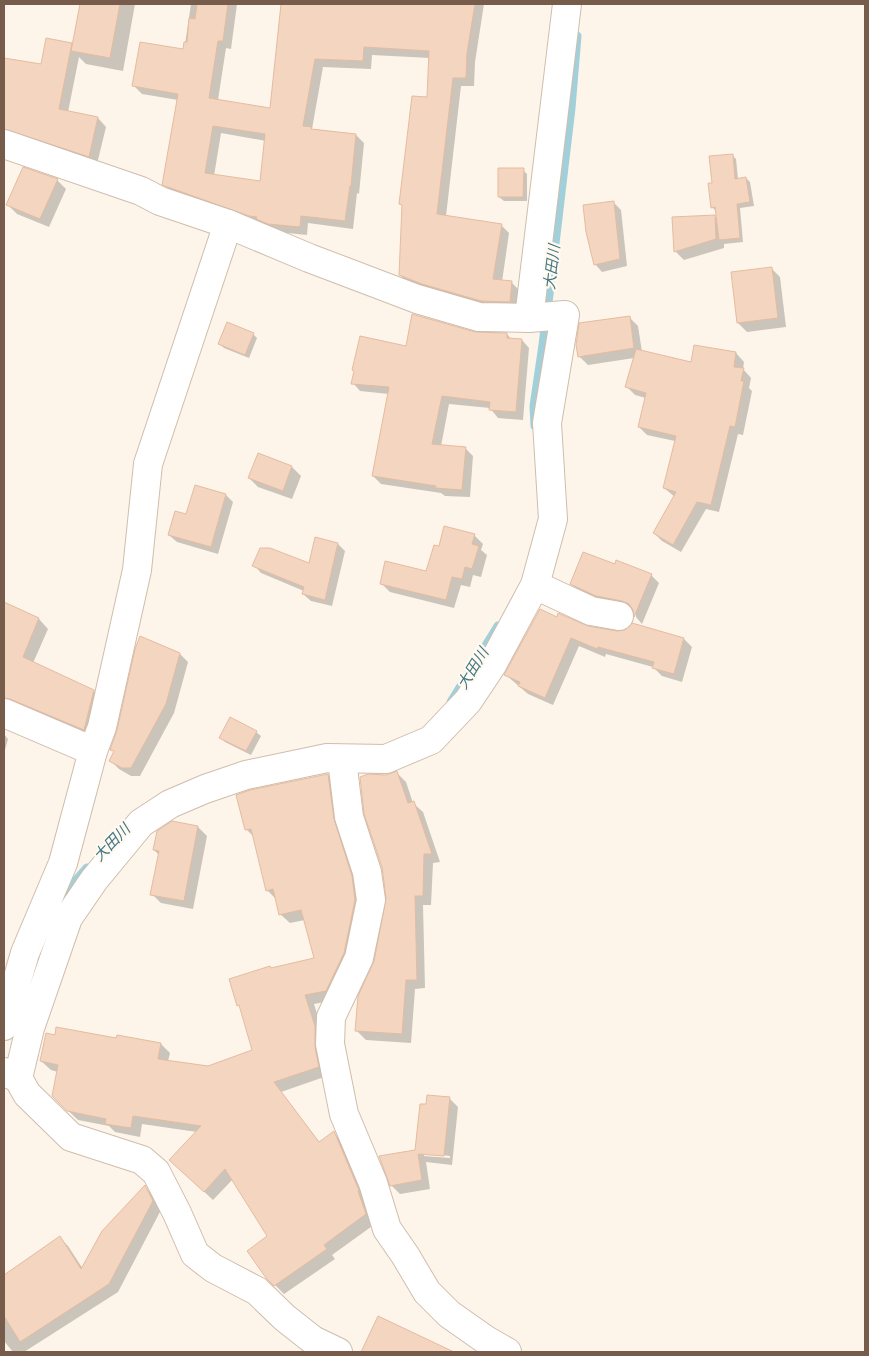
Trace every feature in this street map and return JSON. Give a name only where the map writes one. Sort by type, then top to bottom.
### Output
[{"type":"street","points":[[529,318],[567,4]]},
{"type":"street","points":[[4,144],[141,191],[160,201],[228,224],[309,258],[417,299],[479,317],[529,318],[565,315],[547,423],[553,519],[535,585],[492,665],[468,701],[432,740],[386,759],[342,760],[327,758],[246,775],[205,789],[170,804],[141,823],[94,880],[68,918],[30,1028],[11,1075],[27,1094],[71,1136],[142,1160],[156,1172],[195,1254],[214,1268],[258,1291],[285,1318],[313,1340],[338,1352]]},
{"type":"street","points":[[4,1026],[25,953],[63,863],[93,751],[102,727],[137,570],[148,464],[228,224]]},
{"type":"street","points":[[535,585],[591,610],[619,616]]},
{"type":"street","points":[[4,713],[93,751]]},
{"type":"street","points":[[342,760],[349,817],[366,872],[371,900],[359,958],[331,1017],[330,1044],[344,1114],[373,1183],[387,1229],[406,1255],[427,1292],[449,1314],[507,1352]]},
{"type":"building","points":[[80,4],[120,4],[110,58],[71,51]]},
{"type":"building","points":[[197,4],[228,4],[223,41],[218,41],[209,98],[270,108],[281,4],[475,4],[467,53],[466,78],[453,78],[437,214],[502,224],[493,279],[512,281],[510,302],[481,301],[422,284],[399,275],[402,205],[399,204],[412,96],[427,97],[429,51],[364,47],[363,61],[315,59],[303,126],[312,127],[311,129],[356,134],[351,186],[345,221],[301,216],[300,227],[268,224],[256,219],[257,217],[249,216],[162,185],[178,94],[132,86],[140,42],[183,49],[184,42],[187,42],[189,18],[195,19]],"holes":[[[213,126],[265,134],[260,181],[205,173]]]},
{"type":"building","points":[[46,38],[72,43],[59,109],[98,117],[89,157],[4,129],[4,58],[41,64]]},
{"type":"building","points":[[733,154],[735,179],[746,177],[750,202],[737,204],[740,238],[719,240],[715,207],[711,208],[708,183],[712,183],[709,156]]},
{"type":"building","points":[[23,167],[58,179],[40,219],[6,205]]},
{"type":"building","points":[[498,168],[524,168],[523,197],[498,197]]},
{"type":"building","points":[[614,201],[620,259],[594,265],[586,232],[583,205]]},
{"type":"building","points":[[715,215],[716,239],[674,252],[672,217]]},
{"type":"building","points":[[772,267],[778,318],[737,323],[731,272]]},
{"type":"building","points":[[412,314],[475,332],[507,333],[507,338],[522,339],[516,412],[489,410],[490,402],[442,396],[432,444],[466,447],[462,490],[435,488],[436,486],[372,476],[389,387],[351,384],[354,371],[352,370],[360,336],[406,346]]},
{"type":"building","points":[[630,316],[634,348],[578,357],[576,345],[579,323]]},
{"type":"building","points":[[227,322],[254,333],[245,355],[218,344]]},
{"type":"building","points":[[694,345],[736,352],[734,367],[744,368],[741,381],[744,381],[735,427],[730,426],[711,505],[697,502],[673,545],[653,533],[676,492],[663,488],[676,436],[638,427],[646,393],[625,387],[636,349],[691,362]]},
{"type":"building","points":[[258,453],[292,466],[283,491],[248,478]]},
{"type":"building","points":[[195,485],[226,494],[211,547],[168,535],[175,511],[186,514]]},
{"type":"building","points":[[444,526],[475,534],[472,544],[479,546],[472,569],[465,567],[462,579],[452,577],[446,600],[380,584],[385,561],[426,571],[434,545],[439,546]]},
{"type":"building","points":[[315,537],[338,543],[325,600],[302,594],[304,587],[252,566],[260,548],[270,548],[309,563]]},
{"type":"building","points":[[583,552],[615,564],[616,560],[652,574],[634,617],[633,610],[629,604],[596,596],[570,584]]},
{"type":"building","points":[[4,602],[39,618],[23,657],[94,690],[84,730],[4,698]]},
{"type":"building","points":[[540,609],[557,617],[558,613],[588,626],[617,631],[625,630],[632,623],[684,638],[674,674],[652,668],[654,662],[598,647],[597,649],[571,638],[545,698],[518,686],[520,682],[504,675]]},
{"type":"building","points":[[140,636],[180,653],[166,704],[131,768],[122,768],[109,761],[114,751],[110,750],[117,730],[135,649]]},
{"type":"building","points":[[230,717],[257,731],[246,751],[219,738]]},
{"type":"building","points":[[397,771],[408,803],[414,801],[432,854],[424,854],[423,896],[415,896],[417,980],[406,980],[402,1034],[355,1031],[358,996],[374,961],[386,898],[382,867],[364,814],[360,777],[368,774],[386,775]]},
{"type":"building","points":[[328,774],[334,819],[352,876],[355,900],[344,953],[326,991],[305,995],[315,1026],[315,1047],[319,1067],[274,1082],[319,1142],[334,1131],[358,1188],[366,1214],[324,1245],[327,1249],[274,1286],[247,1251],[267,1236],[225,1169],[204,1192],[169,1160],[201,1126],[133,1116],[131,1128],[105,1124],[106,1119],[67,1111],[52,1096],[58,1065],[40,1061],[46,1033],[55,1035],[56,1027],[116,1038],[117,1035],[161,1043],[158,1059],[208,1066],[252,1050],[239,1005],[237,1006],[229,979],[270,966],[271,968],[314,958],[301,910],[279,915],[273,889],[266,891],[251,829],[245,830],[236,795],[250,790]]},
{"type":"building","points":[[172,821],[198,826],[184,901],[150,895],[159,851],[153,850],[157,831]]},
{"type":"building","points":[[427,1095],[450,1097],[444,1156],[418,1154],[422,1180],[390,1186],[379,1156],[415,1150],[420,1104],[426,1104]]},
{"type":"building","points":[[145,1185],[153,1201],[109,1284],[20,1342],[4,1316],[4,1275],[60,1236],[81,1269],[102,1231]]},
{"type":"building","points":[[378,1316],[454,1352],[361,1352]]},
{"type":"waterway","name":"大田川","points":[[535,426],[534,406],[571,108],[577,36]]},
{"type":"waterway","name":"大田川","points":[[451,702],[498,626]]},
{"type":"waterway","name":"大田川","points":[[66,901],[73,884],[87,868]]}]
